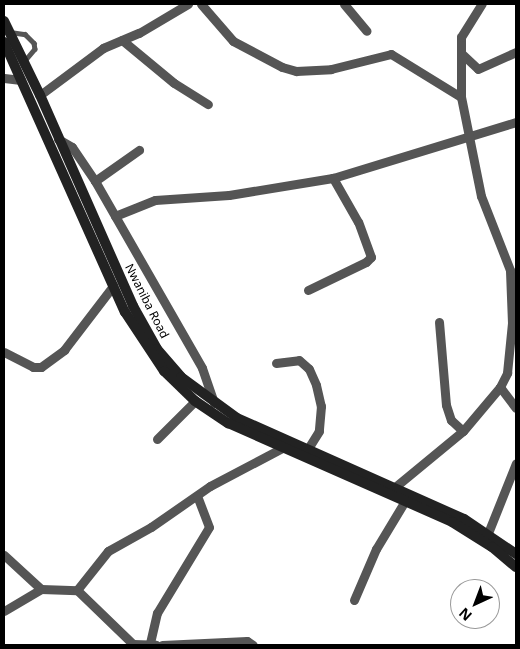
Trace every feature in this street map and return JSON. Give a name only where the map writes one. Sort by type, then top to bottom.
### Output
[{"type":"main road","name":"Nwaniba Road","points":[[4,21],[40,95],[58,139],[149,335],[169,364],[214,404],[253,426],[394,487],[488,533],[516,554]]},
{"type":"main road","points":[[4,42],[113,286],[149,353],[196,401],[228,423],[405,501],[475,535],[516,568]]},
{"type":"street","points":[[40,95],[103,48],[122,40],[188,4]]},
{"type":"street","points":[[201,4],[232,40],[282,67],[296,71],[331,69],[391,54],[461,97]]},
{"type":"street","points":[[344,4],[367,31]]},
{"type":"street","points":[[394,487],[463,431],[500,387],[506,373],[514,323],[513,267],[481,196],[461,97],[461,37],[482,4]]},
{"type":"street","points":[[122,40],[174,83],[208,104]]},
{"type":"street","points":[[461,53],[478,69],[516,52]]},
{"type":"street","points":[[4,78],[21,80]]},
{"type":"street","points":[[115,216],[155,200],[229,195],[333,178],[436,149],[469,135],[516,122]]},
{"type":"street","points":[[58,139],[72,147],[95,182],[202,368],[214,404]]},
{"type":"street","points":[[95,182],[139,150]]},
{"type":"street","points":[[308,290],[366,262],[371,257],[358,222],[333,178]]},
{"type":"street","points":[[4,352],[33,367],[41,367],[64,350],[113,286]]},
{"type":"street","points":[[439,322],[446,405],[451,420],[463,431]]},
{"type":"street","points":[[276,362],[299,360],[309,368],[316,385],[321,406],[319,431],[307,450]]},
{"type":"street","points":[[500,387],[516,408]]},
{"type":"street","points":[[157,439],[196,401]]},
{"type":"street","points":[[77,590],[108,551],[197,496],[282,448]]},
{"type":"street","points":[[488,533],[516,463]]},
{"type":"street","points":[[4,611],[41,589],[77,590],[124,638],[133,644],[153,644],[157,613],[209,527],[197,496]]},
{"type":"street","points":[[354,600],[376,549],[405,501]]},
{"type":"street","points":[[4,555],[41,589]]},
{"type":"street","points":[[162,645],[248,641],[253,645]]},
{"type":"lane","points":[[9,32],[25,34],[34,43],[35,49],[23,63]]}]
